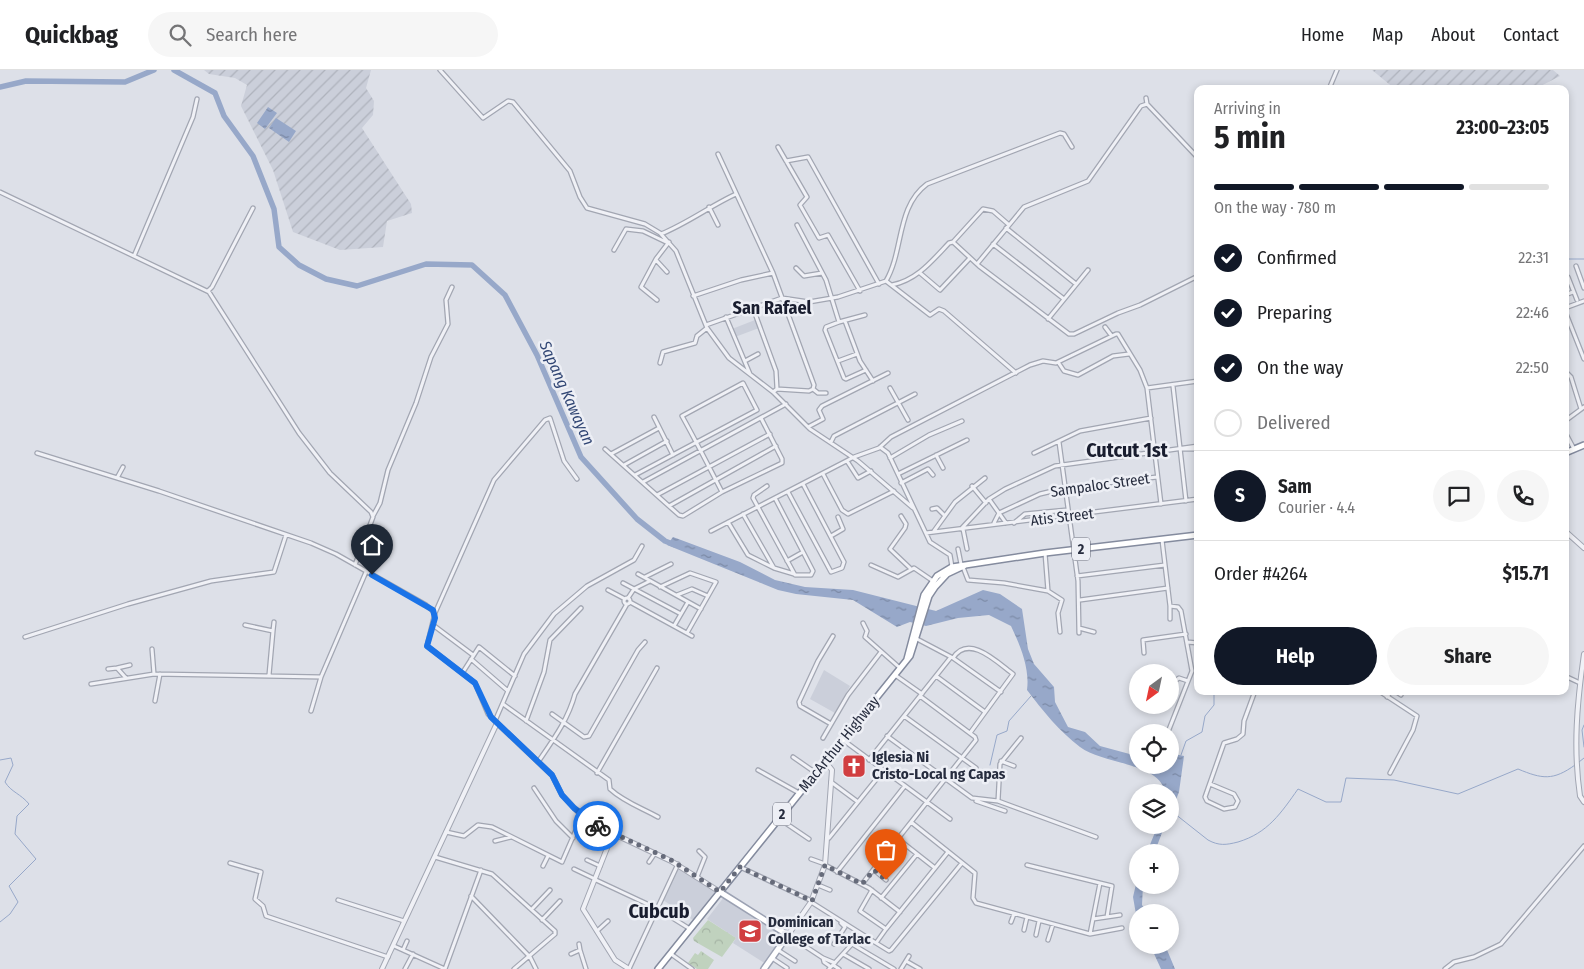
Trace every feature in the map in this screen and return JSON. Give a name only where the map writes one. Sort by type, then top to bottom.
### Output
[{"type":"main road","points":[[1569,451],[1584,445]]},
{"type":"main road","name":"MacArthur Highway","points":[[658,969],[907,659],[933,581],[952,567],[963,565],[1194,535]]},
{"type":"main road","name":"MacArthur Highway","points":[[927,596],[939,581],[963,565]]},
{"type":"main road","points":[[720,892],[788,935],[764,969]]},
{"type":"street","points":[[440,70],[483,118],[508,100],[513,102],[570,171],[580,197],[587,208],[645,224],[661,234],[681,261],[693,296],[707,326],[729,358],[773,392],[808,427],[854,457],[913,508]]},
{"type":"street","points":[[1331,85],[1337,70]]},
{"type":"street","points":[[1146,98],[1147,104],[1194,154]]},
{"type":"street","points":[[134,256],[193,117],[197,99]]},
{"type":"street","points":[[977,264],[1024,207],[1088,181],[1141,106],[1147,104]]},
{"type":"street","points":[[660,363],[663,352],[695,343],[697,336],[707,326],[726,317],[782,298],[809,302],[860,291],[886,281],[896,261],[907,210],[921,189],[959,171],[1060,133],[1064,134],[1072,147]]},
{"type":"street","points":[[778,147],[807,197],[800,204],[819,238],[828,236],[860,291]]},
{"type":"street","points":[[718,154],[773,273],[814,385],[813,389]]},
{"type":"street","points":[[786,161],[808,156],[879,284]]},
{"type":"street","points":[[0,192],[208,291],[295,428],[327,469],[366,505],[373,517]]},
{"type":"street","points":[[661,234],[679,227],[709,207],[736,194]]},
{"type":"street","points":[[709,207],[718,225]]},
{"type":"street","points":[[208,291],[212,287],[254,208]]},
{"type":"street","points":[[892,285],[906,282],[920,273],[949,243],[953,242],[983,209],[993,211],[1007,226],[1076,284]]},
{"type":"street","points":[[797,225],[822,273],[839,322]]},
{"type":"street","points":[[614,250],[626,229],[643,230],[669,243]]},
{"type":"street","points":[[953,242],[977,264],[1048,320],[1066,332],[1074,334],[1118,313],[1140,305],[1194,278]]},
{"type":"street","points":[[657,300],[640,289],[656,260],[669,243]]},
{"type":"street","points":[[993,244],[1064,299]]},
{"type":"street","points":[[920,273],[940,290],[970,258]]},
{"type":"street","points":[[656,260],[667,272]]},
{"type":"street","points":[[1576,266],[1584,288]]},
{"type":"street","points":[[796,268],[804,276],[822,273]]},
{"type":"street","points":[[1048,320],[1088,270]]},
{"type":"street","points":[[693,296],[741,280],[773,273]]},
{"type":"street","points":[[1569,280],[1577,300]]},
{"type":"street","points":[[886,281],[930,316],[939,309],[944,311],[1016,373]]},
{"type":"street","points":[[355,565],[380,503],[388,470],[413,410],[431,357],[448,324],[446,300],[452,287]]},
{"type":"street","points":[[1569,294],[1573,292]]},
{"type":"street","points":[[1569,307],[1584,301]]},
{"type":"street","points":[[753,308],[776,371],[777,389]]},
{"type":"street","points":[[865,315],[839,322],[826,327],[825,330],[846,379],[866,370]]},
{"type":"street","points":[[726,317],[751,376]]},
{"type":"street","points":[[1569,320],[1584,359]]},
{"type":"street","points":[[846,321],[857,354],[873,381]]},
{"type":"street","points":[[1105,327],[1111,335]]},
{"type":"street","points":[[711,530],[854,457],[880,447],[891,437],[1016,373],[1042,361],[1058,362],[1111,335],[1118,334],[1147,388],[1160,504]]},
{"type":"street","points":[[1123,354],[1127,350]]},
{"type":"street","points":[[745,361],[758,354]]},
{"type":"street","points":[[838,361],[857,354]]},
{"type":"street","points":[[1058,362],[1066,372],[1078,375],[1107,359],[1130,354]]},
{"type":"street","points":[[808,427],[823,419],[819,410],[822,406],[888,373]]},
{"type":"street","points":[[1569,375],[1583,408],[1569,418]]},
{"type":"street","points":[[1147,388],[1174,386],[1194,382]]},
{"type":"street","points":[[635,475],[674,455],[696,443],[757,410],[743,383],[682,416],[696,443],[716,480],[722,492]]},
{"type":"street","points":[[1174,386],[1186,501]]},
{"type":"street","points":[[890,388],[908,420]]},
{"type":"street","points":[[773,392],[777,389],[813,389],[818,393],[826,393]]},
{"type":"street","points":[[831,442],[834,436],[915,394]]},
{"type":"street","points":[[643,482],[786,404]]},
{"type":"street","points":[[654,417],[674,455]]},
{"type":"street","points":[[578,479],[564,461],[550,418],[545,420],[494,480],[435,613],[427,646],[475,683],[488,714],[552,775],[562,795],[582,816],[678,864],[720,892]]},
{"type":"street","points":[[605,449],[669,506],[683,516],[722,492],[782,462],[761,418]]},
{"type":"street","points":[[1034,453],[1080,431],[1151,418]]},
{"type":"street","points":[[890,458],[929,435],[962,422]]},
{"type":"street","points":[[611,454],[659,428]]},
{"type":"street","points":[[658,495],[770,434]]},
{"type":"street","points":[[898,474],[967,440]]},
{"type":"street","points":[[1569,440],[1574,449]]},
{"type":"street","points":[[624,465],[667,441]]},
{"type":"street","points":[[1059,442],[1080,600],[1079,633]]},
{"type":"street","points":[[669,506],[776,446]]},
{"type":"street","points":[[880,447],[890,458],[930,542],[950,555],[952,567]]},
{"type":"street","points":[[966,549],[962,529],[990,499],[1030,476],[1055,466],[1181,448],[1185,450],[1194,448]]},
{"type":"street","points":[[37,454],[159,490],[331,552],[426,605],[435,613]]},
{"type":"street","points":[[936,455],[943,468]]},
{"type":"street","points":[[847,461],[858,478],[872,471]]},
{"type":"street","points":[[117,478],[123,467]]},
{"type":"street","points":[[901,483],[928,469],[933,475]]},
{"type":"street","points":[[823,474],[842,510],[848,514],[894,491]]},
{"type":"street","name":"Sampaloc Street","points":[[999,513],[1040,494],[1065,488],[1157,476]]},
{"type":"street","points":[[934,531],[944,515],[972,486],[985,478]]},
{"type":"street","points":[[788,492],[833,572],[842,568],[844,564],[804,484]]},
{"type":"street","points":[[767,486],[753,496],[795,575]]},
{"type":"street","points":[[972,486],[986,503]]},
{"type":"street","points":[[728,522],[748,555],[774,568],[795,575],[813,573],[775,498]]},
{"type":"street","points":[[990,499],[1007,523]]},
{"type":"street","name":"Atis Street","points":[[926,533],[994,523],[1014,523],[1194,500]]},
{"type":"street","points":[[932,509],[937,508],[944,515]]},
{"type":"street","points":[[1014,523],[1025,514],[1031,512],[1067,510]]},
{"type":"street","points":[[994,523],[999,513]]},
{"type":"street","points":[[743,514],[774,568]]},
{"type":"street","points":[[901,516],[906,524],[905,528],[890,549],[910,568],[914,568],[933,581]]},
{"type":"street","points":[[830,536],[843,529],[838,517]]},
{"type":"street","points":[[25,637],[120,606],[211,582],[274,572],[286,535]]},
{"type":"street","points":[[1569,535],[1584,548]]},
{"type":"street","points":[[1162,539],[1170,619]]},
{"type":"street","points":[[382,969],[496,722],[527,650],[554,614],[587,586],[634,560],[642,546]]},
{"type":"street","points":[[958,549],[968,580],[1004,583],[1048,591],[1062,600],[1058,613],[1060,632]]},
{"type":"street","points":[[787,561],[803,552]]},
{"type":"street","points":[[1045,553],[1048,591]]},
{"type":"street","points":[[644,578],[671,564]]},
{"type":"street","points":[[871,565],[898,577],[910,568]]},
{"type":"street","points":[[1077,576],[1165,565]]},
{"type":"street","points":[[311,711],[321,677],[366,572]]},
{"type":"street","points":[[660,587],[690,573],[716,582],[687,633]]},
{"type":"street","points":[[638,574],[701,609]]},
{"type":"street","points":[[538,763],[572,708],[575,694],[634,589],[650,581]]},
{"type":"street","points":[[623,583],[681,614]]},
{"type":"street","points":[[1080,600],[1168,588]]},
{"type":"street","points":[[676,595],[692,589],[708,596]]},
{"type":"street","points":[[608,590],[692,636]]},
{"type":"street","points":[[674,626],[688,602]]},
{"type":"street","points":[[1170,606],[1178,607],[1181,611],[1192,671],[1171,724]]},
{"type":"street","points":[[526,721],[544,672],[550,640],[581,608]]},
{"type":"street","points":[[269,675],[274,622]]},
{"type":"street","points":[[863,623],[867,631],[865,637],[900,668]]},
{"type":"street","points":[[245,625],[273,631]]},
{"type":"street","points":[[433,625],[473,655]]},
{"type":"street","points":[[1079,628],[1094,632]]},
{"type":"street","points":[[1144,653],[1143,640],[1186,634]]},
{"type":"street","points":[[831,724],[800,706],[800,702],[814,668],[833,636]]},
{"type":"street","points":[[916,636],[952,657],[1001,692]]},
{"type":"street","points":[[552,714],[584,737],[589,736],[638,650],[645,642]]},
{"type":"street","points":[[1187,642],[1194,642]]},
{"type":"street","points":[[462,672],[473,655],[481,648],[515,676]]},
{"type":"street","points":[[869,760],[886,736],[952,657],[962,649],[973,648],[1013,674],[970,733]]},
{"type":"street","points":[[152,649],[154,674]]},
{"type":"street","points":[[823,738],[852,688],[881,652]]},
{"type":"street","points":[[1584,654],[1576,715],[1577,765],[1580,796],[1584,802]]},
{"type":"street","points":[[471,659],[508,691]]},
{"type":"street","points":[[108,668],[130,665]]},
{"type":"street","points":[[117,668],[126,678]]},
{"type":"street","points":[[597,773],[657,668]]},
{"type":"street","points":[[91,684],[154,674],[321,677]]},
{"type":"street","points":[[155,701],[160,674]]},
{"type":"street","points":[[862,884],[911,822],[928,804],[976,740],[970,733],[895,675]]},
{"type":"street","points":[[936,676],[985,712]]},
{"type":"street","points":[[1179,678],[1188,681]]},
{"type":"street","points":[[1569,678],[1580,683]]},
{"type":"street","points":[[1210,784],[1234,794],[1238,801],[1235,807],[1224,809],[1206,801],[1205,797],[1224,743],[1237,739],[1243,734],[1244,721],[1254,695]]},
{"type":"street","points":[[1384,695],[1417,716],[1413,730],[1390,773]]},
{"type":"street","points":[[503,704],[552,742],[609,780],[610,790],[627,802],[658,817]]},
{"type":"street","points":[[904,716],[976,768]]},
{"type":"street","points":[[886,736],[945,781],[974,799],[1005,811]]},
{"type":"street","points":[[998,801],[998,768],[1001,761],[1021,738]]},
{"type":"street","points":[[843,740],[904,787],[950,819]]},
{"type":"street","points":[[793,757],[816,773]]},
{"type":"street","points":[[1001,761],[1014,766]]},
{"type":"street","points":[[825,762],[832,770],[829,838],[825,865],[811,902],[788,935],[839,969]]},
{"type":"street","points":[[758,770],[799,793]]},
{"type":"street","points":[[829,838],[883,771]]},
{"type":"street","points":[[831,782],[858,802]]},
{"type":"street","points":[[837,872],[904,787]]},
{"type":"street","points":[[534,788],[556,821],[573,838]]},
{"type":"street","points":[[974,799],[998,801],[1096,837]]},
{"type":"street","points":[[446,832],[466,835],[480,825],[492,827],[562,862],[582,816]]},
{"type":"street","points":[[778,818],[809,839]]},
{"type":"street","points":[[911,822],[976,875],[974,902],[1090,934],[1122,928]]},
{"type":"street","points":[[613,833],[583,909],[615,960],[629,969],[678,864]]},
{"type":"street","points":[[495,840],[512,837]]},
{"type":"street","points":[[898,839],[935,868]]},
{"type":"street","points":[[1445,969],[1454,962],[1474,957],[1501,944],[1584,846]]},
{"type":"street","points":[[697,877],[705,857],[699,851]]},
{"type":"street","points":[[876,943],[948,852]]},
{"type":"street","points":[[649,862],[655,853]]},
{"type":"street","points":[[881,898],[917,854]]},
{"type":"street","points":[[543,866],[548,856]]},
{"type":"street","points":[[434,857],[497,876],[556,932],[530,957],[514,969]]},
{"type":"street","points":[[811,859],[862,884],[900,912]]},
{"type":"street","points":[[587,860],[600,867]]},
{"type":"street","points":[[230,862],[261,872],[255,899],[263,906],[266,916],[388,957]]},
{"type":"street","points":[[740,867],[811,902],[889,951],[962,863]]},
{"type":"street","points":[[1027,865],[1113,887],[1107,917]]},
{"type":"street","points":[[574,869],[658,909],[690,929]]},
{"type":"street","points":[[394,946],[445,969],[481,870]]},
{"type":"street","points":[[874,870],[886,880]]},
{"type":"street","points":[[1090,934],[1100,883]]},
{"type":"street","points":[[818,886],[830,890]]},
{"type":"street","points":[[532,909],[550,890]]},
{"type":"street","points":[[872,890],[860,911],[886,929]]},
{"type":"street","points":[[471,896],[530,957],[536,969]]},
{"type":"street","points":[[338,900],[404,921]]},
{"type":"street","points":[[542,920],[560,901]]},
{"type":"street","points":[[1012,922],[1014,914]]},
{"type":"street","points":[[1093,919],[1120,914]]},
{"type":"street","points":[[1024,930],[1027,917]]},
{"type":"street","points":[[597,931],[608,921]]},
{"type":"street","points":[[834,944],[844,926],[841,921]]},
{"type":"street","points":[[1036,935],[1040,921]]},
{"type":"street","points":[[1048,940],[1052,924]]},
{"type":"street","points":[[404,950],[407,941]]},
{"type":"street","points":[[578,944],[586,969]]},
{"type":"street","points":[[832,966],[852,944],[894,969]]},
{"type":"street","points":[[570,954],[580,950]]},
{"type":"street","points":[[778,950],[795,961]]},
{"type":"street","points":[[406,969],[413,954]]},
{"type":"street","points":[[670,954],[692,969]]},
{"type":"street","points":[[843,954],[869,969]]},
{"type":"street","points":[[901,969],[910,956]]},
{"type":"street","points":[[772,958],[787,968]]},
{"type":"street","points":[[906,961],[920,969]]},
{"type":"shaded area","points":[[204,70],[371,70],[366,88],[374,101],[373,115],[362,128],[411,204],[412,213],[387,221],[383,247],[340,250],[293,232],[273,170],[241,106],[247,85],[235,78],[209,74]]},
{"type":"shaded area","points":[[1372,70],[1553,70],[1560,76],[1543,85],[1390,85]]},
{"type":"shaded area","points":[[755,320],[759,328],[735,337],[732,329]]},
{"type":"shaded area","points":[[824,670],[850,686],[835,713],[810,699]]},
{"type":"shaded area","points":[[677,867],[715,892],[693,920],[663,900]]},
{"type":"shaded area","name":"Dominican College of Tarlac","points":[[724,897],[784,936],[766,964],[733,943],[736,938],[707,919]]},
{"type":"green space","points":[[708,920],[736,938],[722,957],[694,941],[693,938]]},
{"type":"green space","points":[[701,951],[714,960],[708,969],[697,969],[688,963],[695,953],[698,955]]},
{"type":"water","points":[[268,107],[277,113],[265,129],[257,123]]},
{"type":"water","points":[[276,118],[296,131],[289,142],[269,128]]},
{"type":"water","points":[[673,537],[740,562],[775,580],[805,587],[853,590],[936,611],[983,590],[1000,594],[1022,609],[1028,649],[1034,664],[1054,687],[1055,702],[1068,727],[1085,732],[1100,746],[1129,754],[1129,765],[1090,753],[1065,735],[1027,690],[1026,665],[1011,626],[989,615],[958,618],[926,626],[910,622],[897,627],[853,600],[796,594],[778,590],[667,545]]},
{"type":"water","points":[[1179,755],[1184,756],[1179,792],[1179,784],[1162,784],[1151,774],[1179,774]]},
{"type":"water","points":[[1154,834],[1162,834],[1158,844],[1150,844]]},
{"type":"water","points":[[1134,894],[1143,894],[1142,904],[1134,904]]},
{"type":"water","points":[[1154,954],[1169,954],[1175,969],[1161,969]]},
{"type":"waterway","name":"Sapang Kawayan","points":[[0,87],[26,81],[125,82],[154,70]]},
{"type":"waterway","name":"Sapang Kawayan","points":[[174,70],[215,93],[224,116],[253,156],[274,209],[279,247],[299,265],[326,279],[357,286],[426,264],[472,265],[505,295],[537,355],[581,457],[637,519],[665,541],[675,545]]},
{"type":"waterway","points":[[1569,259],[1584,259]]},
{"type":"waterway","points":[[1181,755],[1186,741],[1202,732],[1205,716],[1214,705],[1214,695]]},
{"type":"waterway","points":[[990,765],[997,735],[1007,731],[1009,721],[1031,696]]},
{"type":"waterway","points":[[1584,725],[1582,730],[1584,747]]},
{"type":"waterway","points":[[0,760],[11,758],[13,765],[5,782],[29,804],[17,816],[15,834],[36,859],[9,886],[18,902],[10,914],[0,922]]},
{"type":"waterway","points":[[1579,762],[1584,758]]},
{"type":"waterway","points":[[1179,817],[1208,840],[1219,844],[1226,844],[1238,842],[1266,828],[1298,789],[1326,802],[1341,802],[1346,778],[1394,780],[1458,794],[1518,769],[1534,775],[1547,777],[1560,774],[1575,765]]},
{"type":"way so far","points":[[598,826],[671,860],[720,892],[740,867],[812,901],[825,865],[862,884],[874,870],[886,880]]},
{"type":"place","name":"Iglesia Ni Cristo-Local ng Capas","points":[[854,766]]},
{"type":"place","name":"Dominican College of Tarlac","points":[[750,931]]},
{"type":"district","name":"San Rafael","points":[[772,308]]},
{"type":"district","name":"Cutcut 1st","points":[[1127,450]]},
{"type":"district","name":"Cubcub","points":[[659,911]]},
{"type":"route","points":[[372,575],[433,610],[435,618],[427,646],[475,683],[488,714],[552,775],[562,795],[574,808],[582,816],[598,826]]}]
